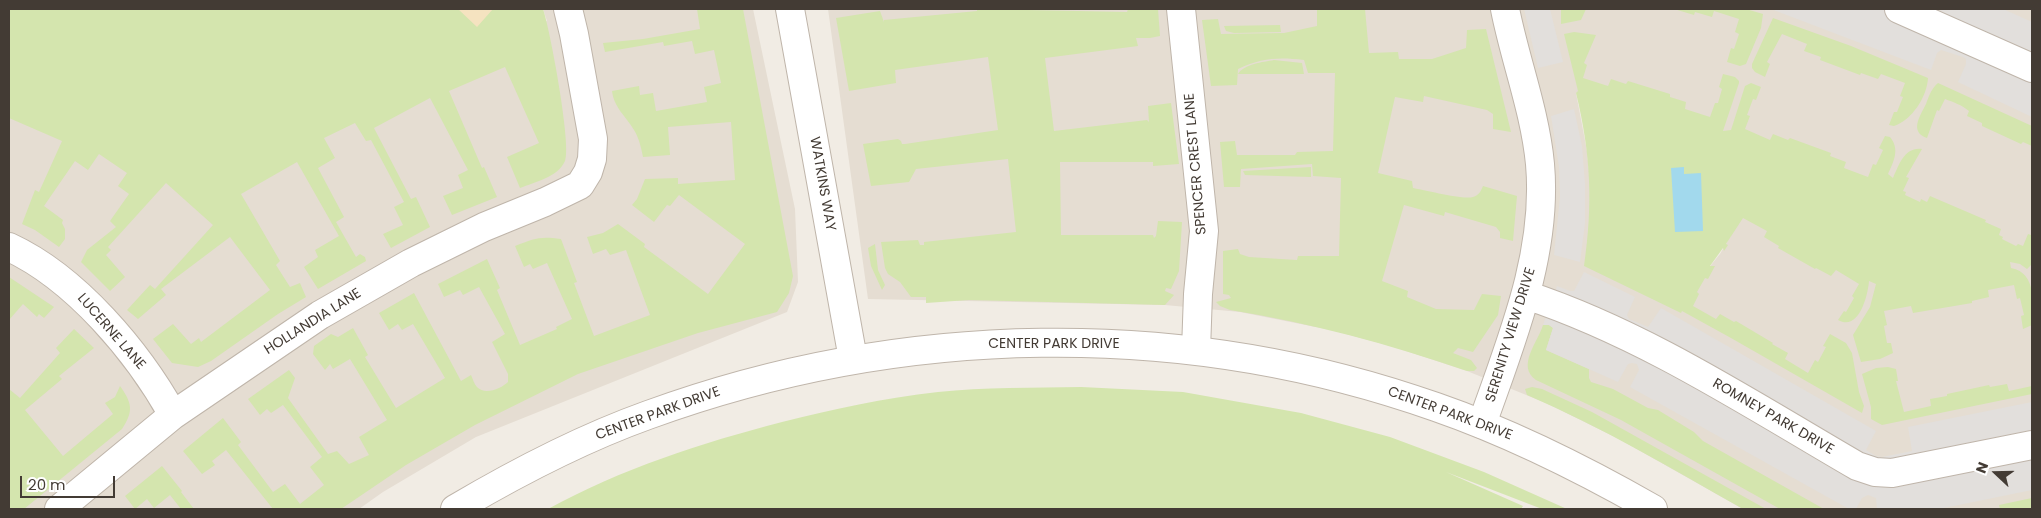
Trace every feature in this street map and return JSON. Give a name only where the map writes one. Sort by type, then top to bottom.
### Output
[{"type":"street","name":"HOLLANDIA LANE","points":[[59,509],[173,415],[280,341],[386,277],[484,227],[561,195],[580,185],[588,172],[592,159],[593,139],[568,9]]},
{"type":"street","name":"WATKINS WAY","points":[[790,9],[853,359]]},
{"type":"street","name":"SPENCER CREST LANE","points":[[1181,9],[1204,231],[1198,294],[1196,350]]},
{"type":"street","name":"SERENITY VIEW DRIVE","points":[[1482,424],[1526,295],[1540,229],[1540,164],[1535,133],[1505,9]]},
{"type":"street","points":[[1899,9],[2032,68]]},
{"type":"street","name":"LUCERNE LANE","points":[[9,247],[37,262],[88,303],[157,386],[173,415]]},
{"type":"street","name":"ROMNEY PARK DRIVE","points":[[1526,295],[1550,303],[1648,346],[1857,466],[1875,472],[1892,473],[2032,445]]},
{"type":"street","name":"CENTER PARK DRIVE","points":[[455,509],[585,441],[644,416],[698,397],[853,359],[902,352],[1016,343],[1076,342],[1196,350],[1290,366],[1340,378],[1437,407],[1482,424],[1559,458],[1653,509]]},
{"type":"shaded area","points":[[543,9],[753,9],[795,209],[798,282],[787,312],[476,437],[383,492],[359,509],[9,509],[9,84],[547,21]]},
{"type":"shaded area","points":[[828,9],[2032,9],[2032,505],[2010,509],[1743,509],[1619,439],[1546,403],[1467,371],[1391,346],[1331,330],[1240,312],[1165,305],[868,299]],"holes":[[[1356,51],[1390,60],[1433,66],[1317,65],[1296,56],[1258,58]],[[1576,93],[1719,131],[1864,186],[1749,204],[1720,254],[1702,276],[1585,266],[1590,229],[1591,192],[1587,151]]]},
{"type":"shaded area","points":[[1524,9],[1550,9],[1563,62],[1538,68]]},
{"type":"shaded area","points":[[1771,9],[2003,9],[2032,22],[2032,117],[1958,82],[1966,64],[1966,59],[1963,57],[1941,50],[1937,53],[1931,70]]},
{"type":"shaded area","points":[[1574,109],[1582,146],[1585,184],[1585,223],[1580,262],[1554,255],[1560,197],[1559,167],[1551,116]]},
{"type":"shaded area","points":[[1584,272],[1635,297],[1627,315],[1629,319],[1648,327],[1661,308],[1876,431],[1866,450],[1876,456],[1882,457],[1912,451],[1908,427],[2032,402],[2032,490],[1939,509],[1877,509],[1876,498],[1868,495],[1862,498],[1856,509],[1849,509],[1630,387],[1639,370],[1637,364],[1628,364],[1618,382],[1546,350],[1553,328],[1549,325],[1543,325],[1557,286],[1574,291]]},
{"type":"green space","points":[[9,9],[543,9],[555,62],[563,112],[566,134],[565,161],[562,167],[552,175],[520,188],[507,157],[539,143],[505,67],[449,91],[482,168],[484,167],[497,197],[452,215],[443,196],[463,188],[458,175],[468,170],[430,98],[374,128],[411,199],[416,197],[430,227],[391,248],[383,234],[403,225],[394,207],[404,202],[371,140],[366,141],[355,123],[324,138],[335,158],[318,168],[344,217],[336,222],[356,257],[360,254],[365,257],[366,261],[318,289],[304,267],[318,257],[315,250],[339,236],[297,162],[241,194],[280,261],[276,265],[290,287],[300,283],[306,297],[278,314],[211,361],[198,367],[172,363],[153,339],[173,324],[191,344],[199,338],[201,342],[270,290],[230,237],[161,289],[166,295],[138,319],[127,310],[150,285],[155,289],[213,225],[166,183],[108,247],[111,250],[106,255],[125,277],[110,291],[81,262],[87,250],[116,227],[110,221],[129,194],[118,186],[127,173],[99,154],[88,170],[75,161],[44,206],[63,220],[65,239],[59,247],[35,230],[22,224],[35,190],[39,192],[62,141],[9,118]]},
{"type":"green space","points":[[697,9],[743,9],[793,276],[789,293],[777,312],[698,333],[578,374],[475,425],[406,465],[341,509],[273,509],[226,450],[212,461],[215,465],[202,474],[183,451],[223,418],[241,442],[238,445],[273,492],[285,484],[300,504],[324,485],[310,467],[322,457],[283,405],[271,413],[267,409],[260,415],[248,399],[289,370],[295,378],[288,398],[328,454],[337,451],[349,464],[369,455],[359,437],[387,420],[350,359],[333,369],[330,364],[325,370],[313,354],[314,346],[331,334],[338,337],[353,328],[368,355],[365,357],[396,408],[445,378],[413,324],[402,330],[398,324],[389,330],[379,313],[414,293],[461,381],[471,375],[476,386],[484,391],[498,389],[508,382],[508,374],[492,342],[505,334],[479,287],[463,295],[460,290],[444,297],[438,284],[487,259],[500,288],[497,290],[520,345],[557,329],[556,327],[572,319],[547,263],[533,269],[530,264],[524,267],[515,246],[528,241],[538,238],[561,239],[577,282],[574,283],[594,336],[650,315],[626,250],[610,255],[606,249],[593,254],[587,237],[603,233],[618,224],[645,244],[644,247],[708,294],[745,244],[679,195],[670,206],[667,205],[654,222],[632,205],[637,199],[645,179],[678,178],[678,184],[735,180],[731,122],[668,127],[670,155],[643,157],[637,136],[615,102],[612,91],[639,86],[640,95],[653,93],[656,111],[707,102],[704,87],[721,83],[714,50],[695,54],[692,41],[664,46],[663,42],[605,52],[603,43],[643,39],[700,29]]},
{"type":"green space","points":[[977,9],[1127,12],[1128,9],[1158,9],[1160,36],[1136,38],[1138,46],[1045,58],[1054,131],[1147,120],[1149,122],[1148,106],[1171,103],[1179,164],[1153,166],[1153,162],[1060,162],[1061,235],[1153,235],[1154,238],[1158,221],[1182,222],[1179,271],[1171,289],[1166,288],[1165,291],[1174,295],[1165,305],[969,300],[926,303],[926,297],[911,297],[900,282],[888,274],[885,268],[881,242],[918,240],[920,245],[924,245],[924,242],[1016,232],[1008,159],[916,169],[909,182],[871,186],[863,144],[898,139],[902,144],[905,144],[998,130],[988,57],[895,70],[896,83],[849,91],[836,18],[880,11],[884,22],[884,20],[977,11]]},
{"type":"green space","points":[[1317,9],[1365,9],[1369,53],[1398,52],[1399,59],[1432,59],[1466,48],[1467,30],[1486,29],[1511,132],[1493,129],[1493,114],[1487,110],[1424,96],[1423,102],[1395,97],[1378,173],[1412,181],[1413,188],[1453,196],[1473,197],[1480,193],[1483,186],[1517,196],[1513,241],[1500,238],[1500,232],[1496,227],[1445,212],[1444,216],[1404,205],[1382,281],[1408,291],[1407,297],[1436,309],[1474,310],[1482,294],[1501,296],[1498,315],[1473,352],[1458,348],[1453,353],[1471,360],[1477,368],[1474,371],[1467,371],[1350,335],[1230,310],[1216,302],[1231,298],[1229,295],[1223,294],[1223,251],[1238,249],[1240,254],[1249,257],[1297,260],[1298,256],[1339,256],[1341,178],[1313,176],[1312,164],[1241,169],[1240,187],[1224,187],[1220,142],[1235,141],[1237,155],[1295,155],[1297,152],[1333,151],[1335,73],[1308,73],[1304,60],[1270,59],[1238,69],[1237,85],[1211,86],[1202,20],[1218,19],[1221,34],[1284,33],[1317,26]]},
{"type":"green space","points":[[1561,9],[1586,9],[1581,20],[1561,24]]},
{"type":"green space","points":[[1674,9],[1746,9],[1763,14],[1761,28],[1746,64],[1740,66],[1727,62],[1731,48],[1734,49],[1739,34],[1735,32],[1739,19],[1714,11],[1712,17],[1695,12],[1694,15]]},
{"type":"green space","points":[[1773,18],[1851,46],[1928,78],[1922,100],[1907,119],[1894,126],[1889,125],[1903,97],[1900,96],[1905,83],[1881,74],[1878,79],[1861,73],[1860,75],[1820,60],[1821,57],[1804,51],[1807,44],[1782,34],[1767,62],[1770,64],[1765,77],[1755,72],[1752,64]]},
{"type":"green space","points":[[1280,25],[1281,32],[1234,33],[1226,31],[1224,26]]},
{"type":"green space","points":[[1574,32],[1596,35],[1584,63],[1587,65],[1583,78],[1608,86],[1611,79],[1626,84],[1628,81],[1670,94],[1670,97],[1686,102],[1685,109],[1710,117],[1715,103],[1718,103],[1722,89],[1719,87],[1723,74],[1735,77],[1739,83],[1723,131],[1731,130],[1745,86],[1751,83],[1761,87],[1756,100],[1753,99],[1747,115],[1750,116],[1745,129],[1770,140],[1773,134],[1831,153],[1830,156],[1846,162],[1844,168],[1868,177],[1873,164],[1876,165],[1883,150],[1879,148],[1885,136],[1890,137],[1895,146],[1894,160],[1888,174],[1893,178],[1906,154],[1916,149],[1922,149],[1906,177],[1909,178],[1903,191],[1906,192],[1905,195],[1920,202],[1921,199],[1927,202],[1930,196],[1986,220],[1985,222],[2001,229],[1999,235],[2003,237],[2002,239],[2016,246],[2018,244],[2023,246],[2028,234],[2031,235],[2032,233],[2032,264],[2027,269],[2020,264],[2010,262],[2011,268],[2020,271],[2030,283],[2032,291],[2032,325],[2023,329],[2021,316],[2024,315],[2020,298],[2017,299],[2014,285],[1988,290],[1989,297],[1972,301],[1972,303],[1913,313],[1911,306],[1884,311],[1887,325],[1884,326],[1887,343],[1891,343],[1893,353],[1880,359],[1861,362],[1853,335],[1870,307],[1876,284],[1869,281],[1867,295],[1857,317],[1852,321],[1838,320],[1844,311],[1846,312],[1859,284],[1836,270],[1831,276],[1815,269],[1778,248],[1779,246],[1764,237],[1767,231],[1743,218],[1726,244],[1728,245],[1724,251],[1723,248],[1710,266],[1715,266],[1708,279],[1705,278],[1697,292],[1699,294],[1693,306],[1716,319],[1720,314],[1734,322],[1736,321],[1788,353],[1785,359],[1808,373],[1815,360],[1818,362],[1826,347],[1823,346],[1830,334],[1846,343],[1852,353],[1859,392],[1864,406],[1862,413],[1682,311],[1681,313],[1584,266],[1589,222],[1589,180],[1585,137],[1576,93],[1578,91],[1564,34]]},
{"type":"green space","points":[[1274,60],[1302,63],[1304,74],[1238,74],[1249,66]]},
{"type":"green space","points":[[1938,83],[2032,126],[2032,146],[2023,142],[2021,144],[1982,126],[1982,123],[1967,116],[1969,111],[1945,99],[1939,111],[1937,110],[1927,138],[1922,135],[1918,132],[1917,128],[1919,118],[1930,93]]},
{"type":"green space","points":[[1311,167],[1311,177],[1245,175],[1243,171]]},
{"type":"green space","points":[[875,244],[878,270],[885,285],[882,290],[871,266],[868,248]]},
{"type":"green space","points":[[9,277],[54,307],[44,318],[39,314],[37,317],[23,304],[9,320]]},
{"type":"green space","points":[[1543,325],[1549,325],[1553,328],[1546,350],[1589,369],[1591,382],[1613,389],[1648,408],[1658,410],[1694,432],[1703,441],[1824,509],[1780,509],[1621,420],[1536,380],[1530,374],[1528,361]]},
{"type":"green space","points":[[74,329],[94,348],[59,376],[62,379],[25,410],[63,456],[113,414],[105,403],[115,397],[120,386],[129,402],[130,412],[122,429],[24,509],[9,509],[9,389],[20,398],[60,353],[56,348]]},
{"type":"green space","points":[[1888,367],[1896,369],[1898,381],[1896,381],[1904,412],[1931,406],[1930,399],[1989,385],[1990,387],[2007,384],[2009,391],[2032,386],[2032,394],[1882,425],[1871,419],[1871,407],[1862,374],[1876,368]]},
{"type":"green space","points":[[1081,387],[1183,392],[1301,413],[1390,437],[1484,472],[1567,509],[1542,509],[1446,472],[1523,506],[1521,509],[548,509],[604,481],[662,458],[752,430],[821,413],[918,394],[955,390]]},
{"type":"green space","points":[[1532,387],[1542,389],[1592,412],[1766,509],[1743,509],[1610,435],[1527,395],[1525,389]]},
{"type":"green space","points":[[162,466],[194,509],[181,509],[170,495],[154,508],[147,499],[135,509],[125,496]]},
{"type":"green space","points":[[2032,498],[2032,509],[2000,509],[1999,505]]},
{"type":"sand","points":[[458,9],[493,9],[477,27]]},
{"type":"water","points":[[1684,167],[1684,174],[1701,173],[1703,231],[1675,232],[1671,168]]}]
